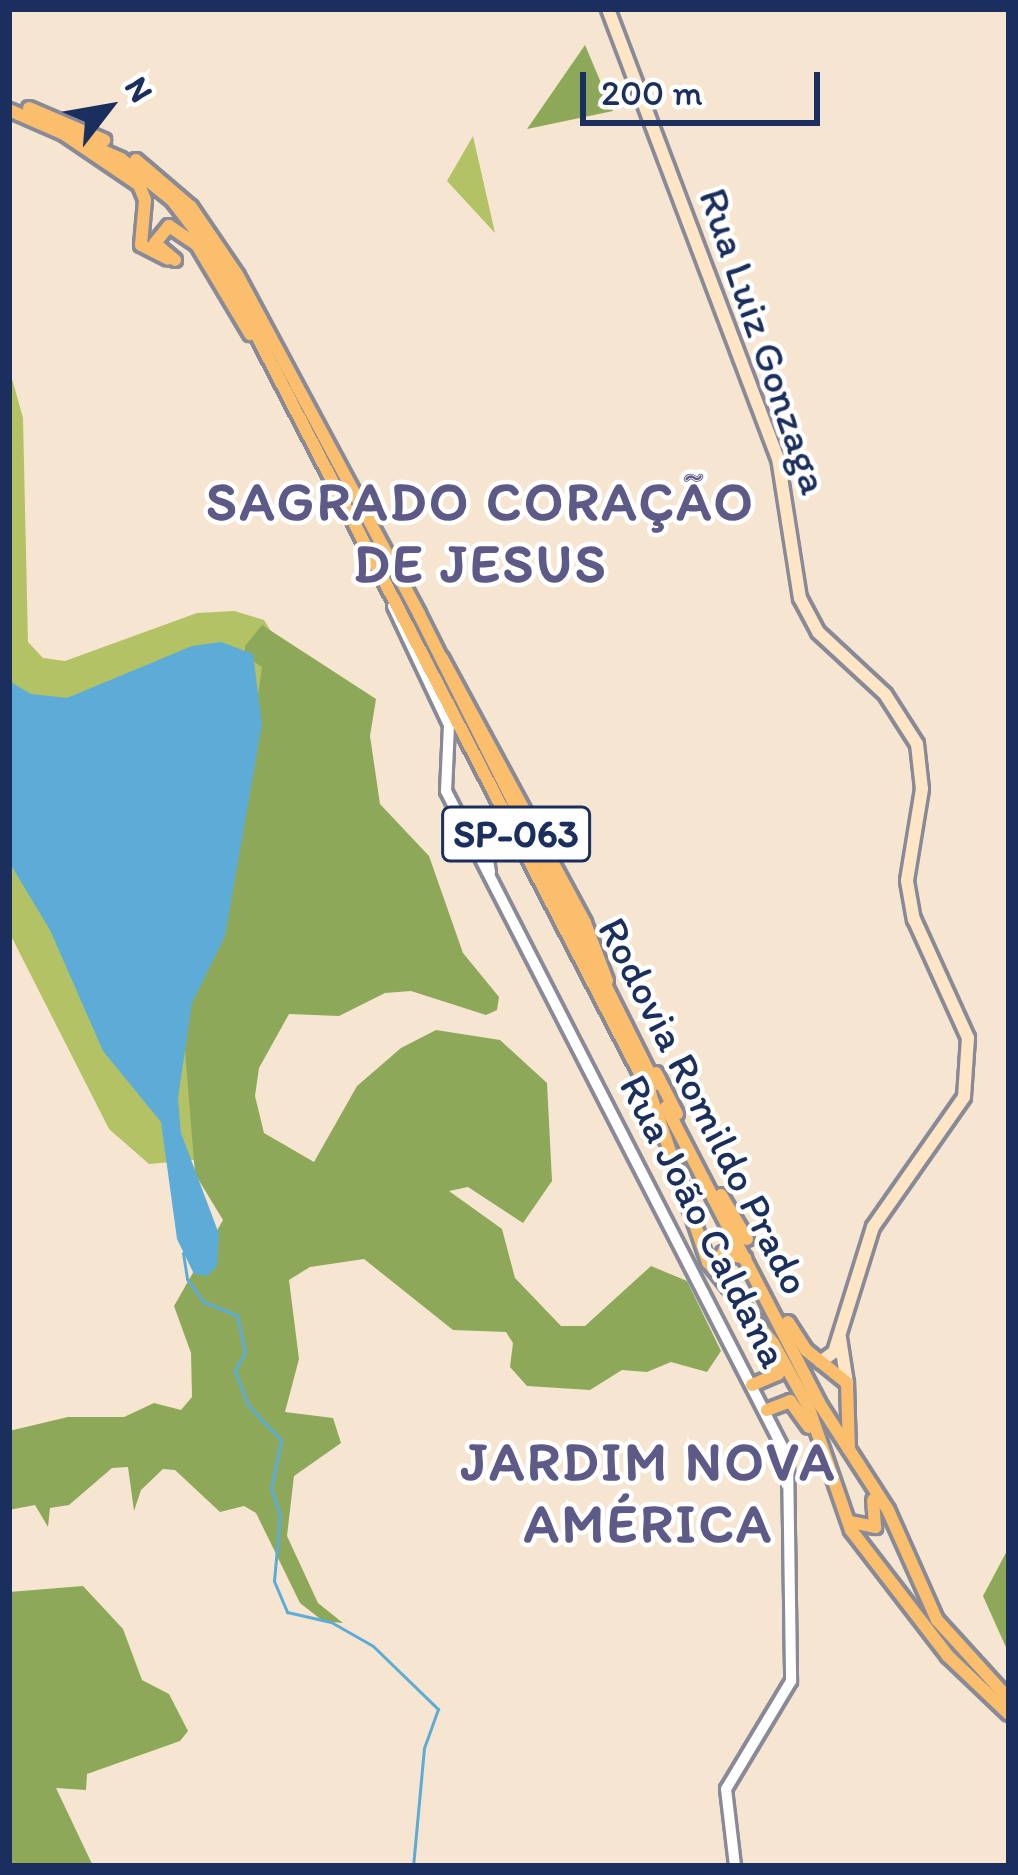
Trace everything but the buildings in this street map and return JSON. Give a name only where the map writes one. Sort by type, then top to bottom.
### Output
[{"type":"main road","name":"Rua Luiz Gonzaga","points":[[608,9],[778,458],[800,598],[829,645],[897,708],[921,762],[908,881],[914,919],[963,1017],[968,1082],[953,1120],[873,1227],[832,1355],[820,1362]]},
{"type":"main road","name":"Rodovia Romildo Prado","points":[[9,106],[121,159],[180,208],[217,257],[663,1119],[708,1262],[764,1332],[808,1406],[837,1496],[865,1552],[948,1656],[1009,1714]]},
{"type":"main road","name":"Rodovia Romildo Prado","points":[[9,106],[124,151],[191,206],[238,276],[419,614],[460,708],[773,1297],[849,1450],[888,1510],[937,1620],[1009,1699]]},
{"type":"main road","points":[[55,125],[139,185],[146,252],[176,260],[155,243],[170,226],[193,239],[268,355]]},
{"type":"main road","points":[[752,1385],[778,1374],[764,1332],[726,1282],[720,1255],[740,1252],[800,1344],[848,1383],[849,1450],[880,1520],[860,1529],[837,1496],[793,1403],[767,1410]]},
{"type":"main road","name":"Rua Luiz Gonzaga","points":[[838,1330],[848,1383]]},
{"type":"street","points":[[385,580],[449,725],[446,785],[462,825],[481,820],[491,882]]},
{"type":"street","name":"Rua João Caldana","points":[[462,825],[767,1410],[791,1480],[795,1639],[786,1694],[726,1789],[735,1866]]},
{"type":"green space","points":[[585,45],[613,111],[527,129]]},
{"type":"green space","points":[[473,136],[495,233],[447,181]]},
{"type":"green space","points":[[9,368],[23,418],[28,642],[43,658],[65,661],[197,613],[234,611],[264,620],[288,660],[205,1159],[149,1164],[109,1129],[9,932]]},
{"type":"green space","points":[[262,625],[376,699],[370,736],[380,804],[429,856],[463,953],[499,997],[497,1010],[486,1015],[411,991],[385,993],[339,1016],[289,1014],[259,1068],[255,1096],[264,1133],[314,1162],[357,1086],[401,1048],[436,1030],[500,1040],[547,1083],[552,1181],[523,1223],[468,1187],[449,1191],[502,1229],[515,1278],[561,1326],[585,1326],[651,1266],[687,1281],[721,1351],[707,1372],[671,1362],[647,1372],[622,1370],[590,1390],[527,1386],[510,1367],[513,1343],[506,1332],[453,1330],[364,1259],[310,1267],[289,1280],[299,1359],[285,1412],[333,1418],[341,1443],[294,1476],[287,1536],[318,1603],[343,1623],[323,1621],[300,1603],[256,1513],[244,1506],[220,1512],[175,1470],[163,1469],[141,1490],[134,1511],[128,1467],[112,1468],[69,1505],[50,1508],[48,1527],[35,1505],[9,1510],[9,1431],[68,1417],[124,1417],[154,1403],[181,1410],[192,1397],[191,1353],[174,1306],[223,1220],[195,1174],[182,1013],[254,724],[262,667],[245,656],[245,646]]},
{"type":"green space","points":[[1009,1547],[1009,1654],[983,1596]]},
{"type":"green space","points":[[83,1586],[123,1629],[142,1680],[169,1694],[188,1731],[180,1741],[87,1774],[86,1790],[56,1788],[93,1866],[9,1866],[9,1592]]},
{"type":"water","points":[[221,642],[253,654],[262,724],[225,936],[192,1003],[178,1098],[181,1133],[219,1234],[217,1266],[207,1276],[194,1274],[177,1239],[161,1122],[103,1051],[50,930],[9,862],[9,681],[31,694],[67,698],[192,646]]},
{"type":"waterway","points":[[183,1253],[187,1279],[204,1302],[237,1315],[245,1352],[235,1371],[248,1405],[281,1440],[271,1489],[280,1515],[274,1581],[287,1612],[331,1622],[373,1646],[438,1709],[424,1748],[413,1866]]},
{"type":"district","name":"SAGRADO CORAÇÃO DE JESUS","points":[[481,533]]},
{"type":"district","name":"JARDIM NOVA AMÉRICA","points":[[649,1493]]}]
